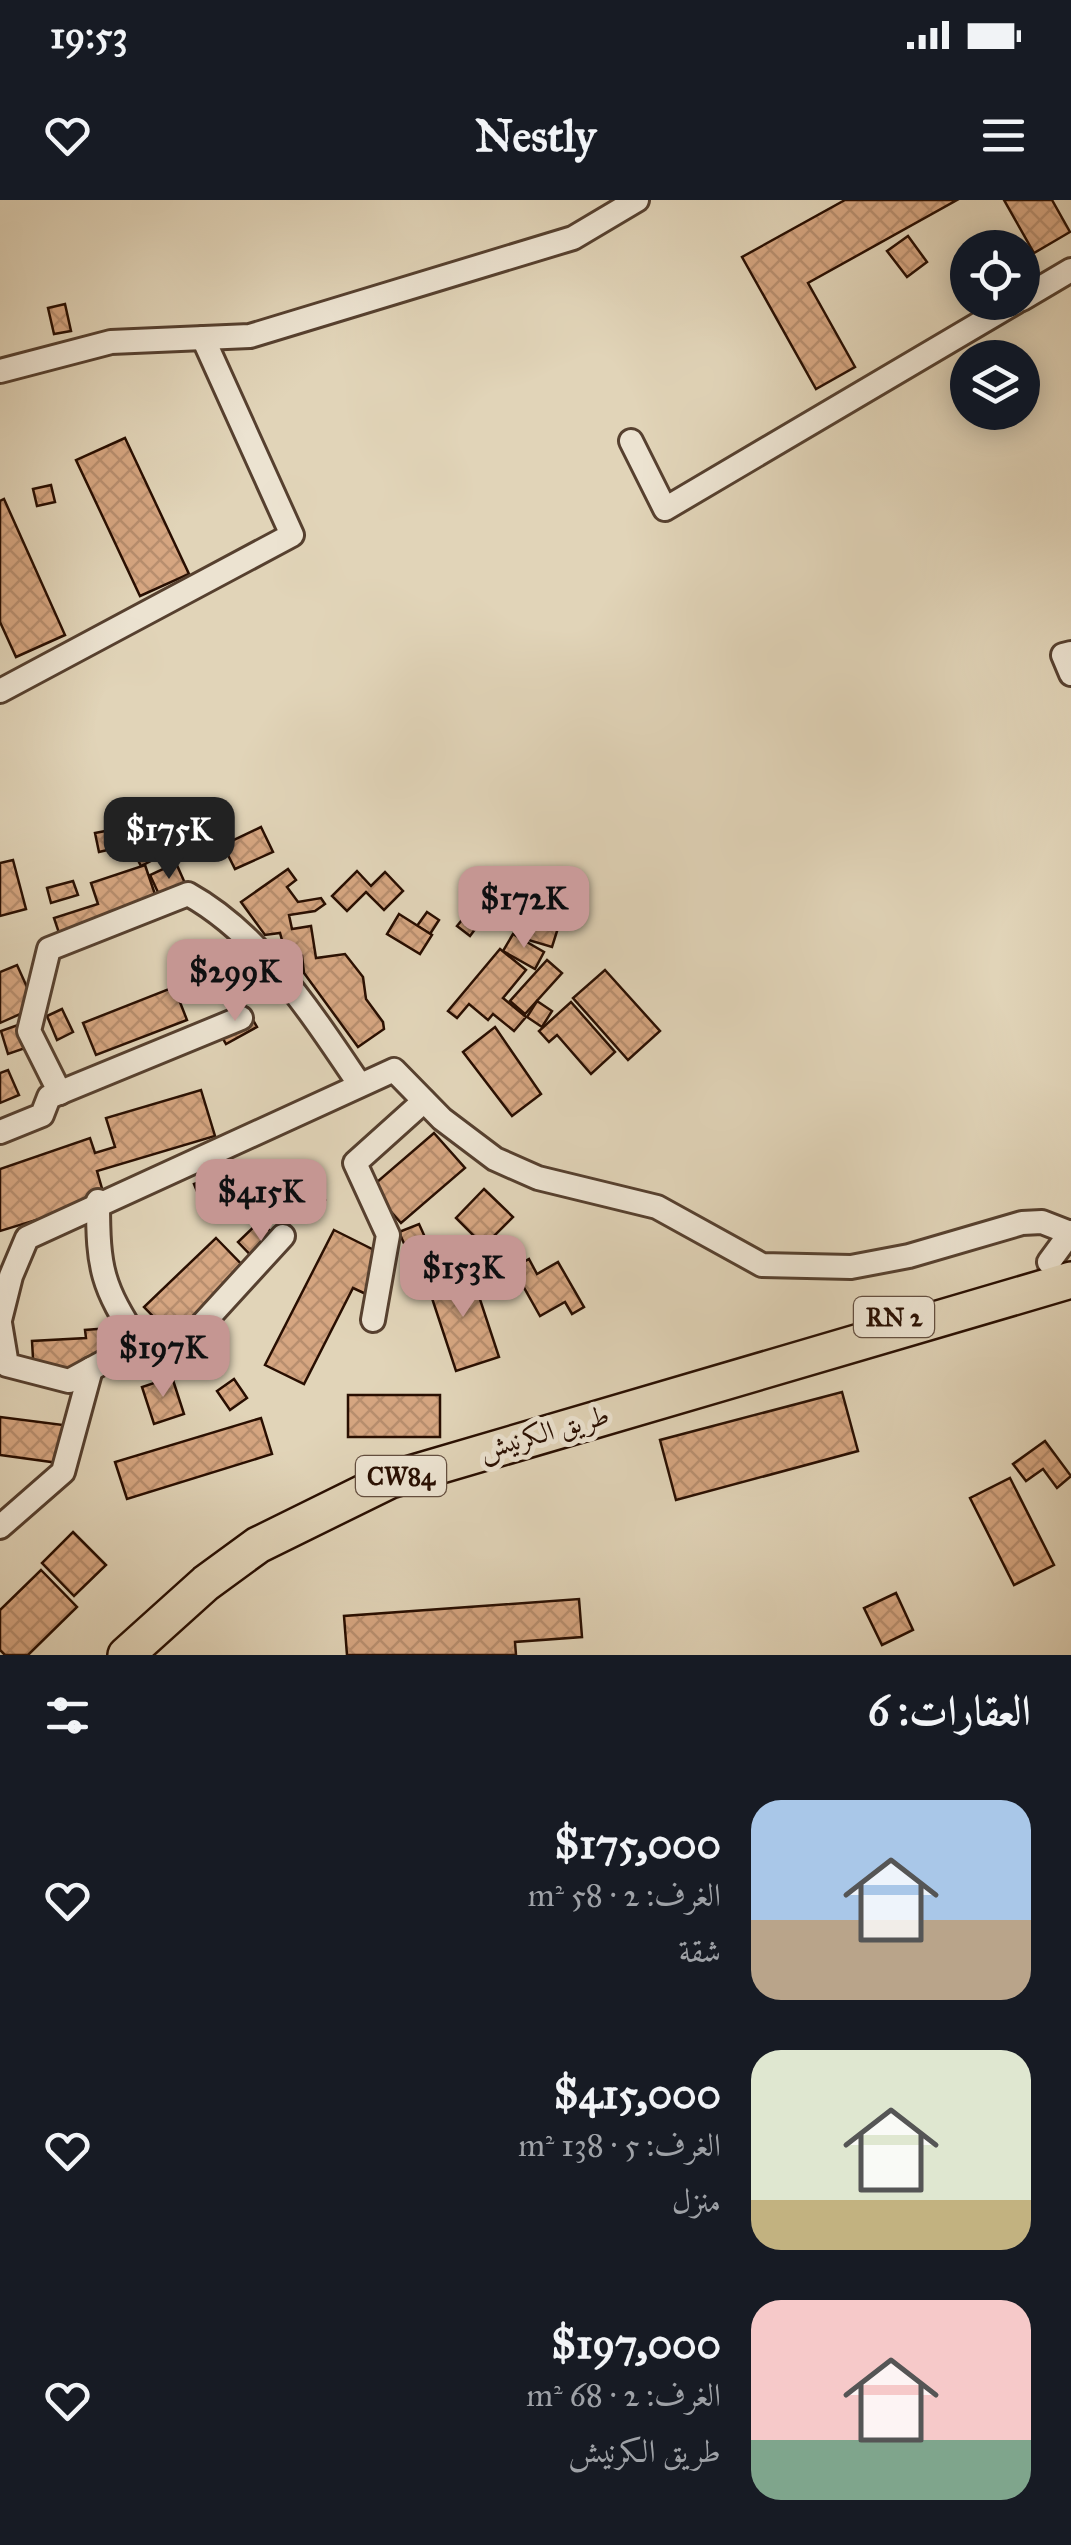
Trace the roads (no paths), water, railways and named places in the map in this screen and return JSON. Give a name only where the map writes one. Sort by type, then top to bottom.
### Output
[{"type":"main road","name":"طريق الكرنيش","points":[[126,1655],[258,1545],[322,1510],[390,1480],[718,1380],[1064,1266]]},
{"type":"street","points":[[0,371],[111,342],[250,336],[573,238],[637,200]]},
{"type":"street","points":[[1040,289],[1071,270]]},
{"type":"street","points":[[631,441],[664,509],[987,320]]},
{"type":"street","points":[[0,691],[292,535],[203,338]]},
{"type":"street","points":[[1071,652],[1062,656],[1071,674]]},
{"type":"street","points":[[60,1093],[29,1031],[49,949],[188,894],[222,912],[295,994],[360,1085]]},
{"type":"street","points":[[0,1132],[42,1115],[49,1098],[242,1018]]},
{"type":"street","points":[[283,1236],[197,1330],[139,1344],[69,1381],[7,1365],[0,1321],[27,1238],[98,1201],[394,1070],[424,1101],[495,1159],[538,1178],[657,1207],[762,1264],[850,1267],[909,1256],[1022,1223],[1042,1222],[1071,1233],[1064,1266]]},
{"type":"street","points":[[372,1320],[388,1235],[355,1163],[424,1101]]},
{"type":"street","points":[[98,1201],[98,1256],[107,1293],[139,1344]]},
{"type":"street","points":[[0,1527],[63,1472],[91,1369]]}]
